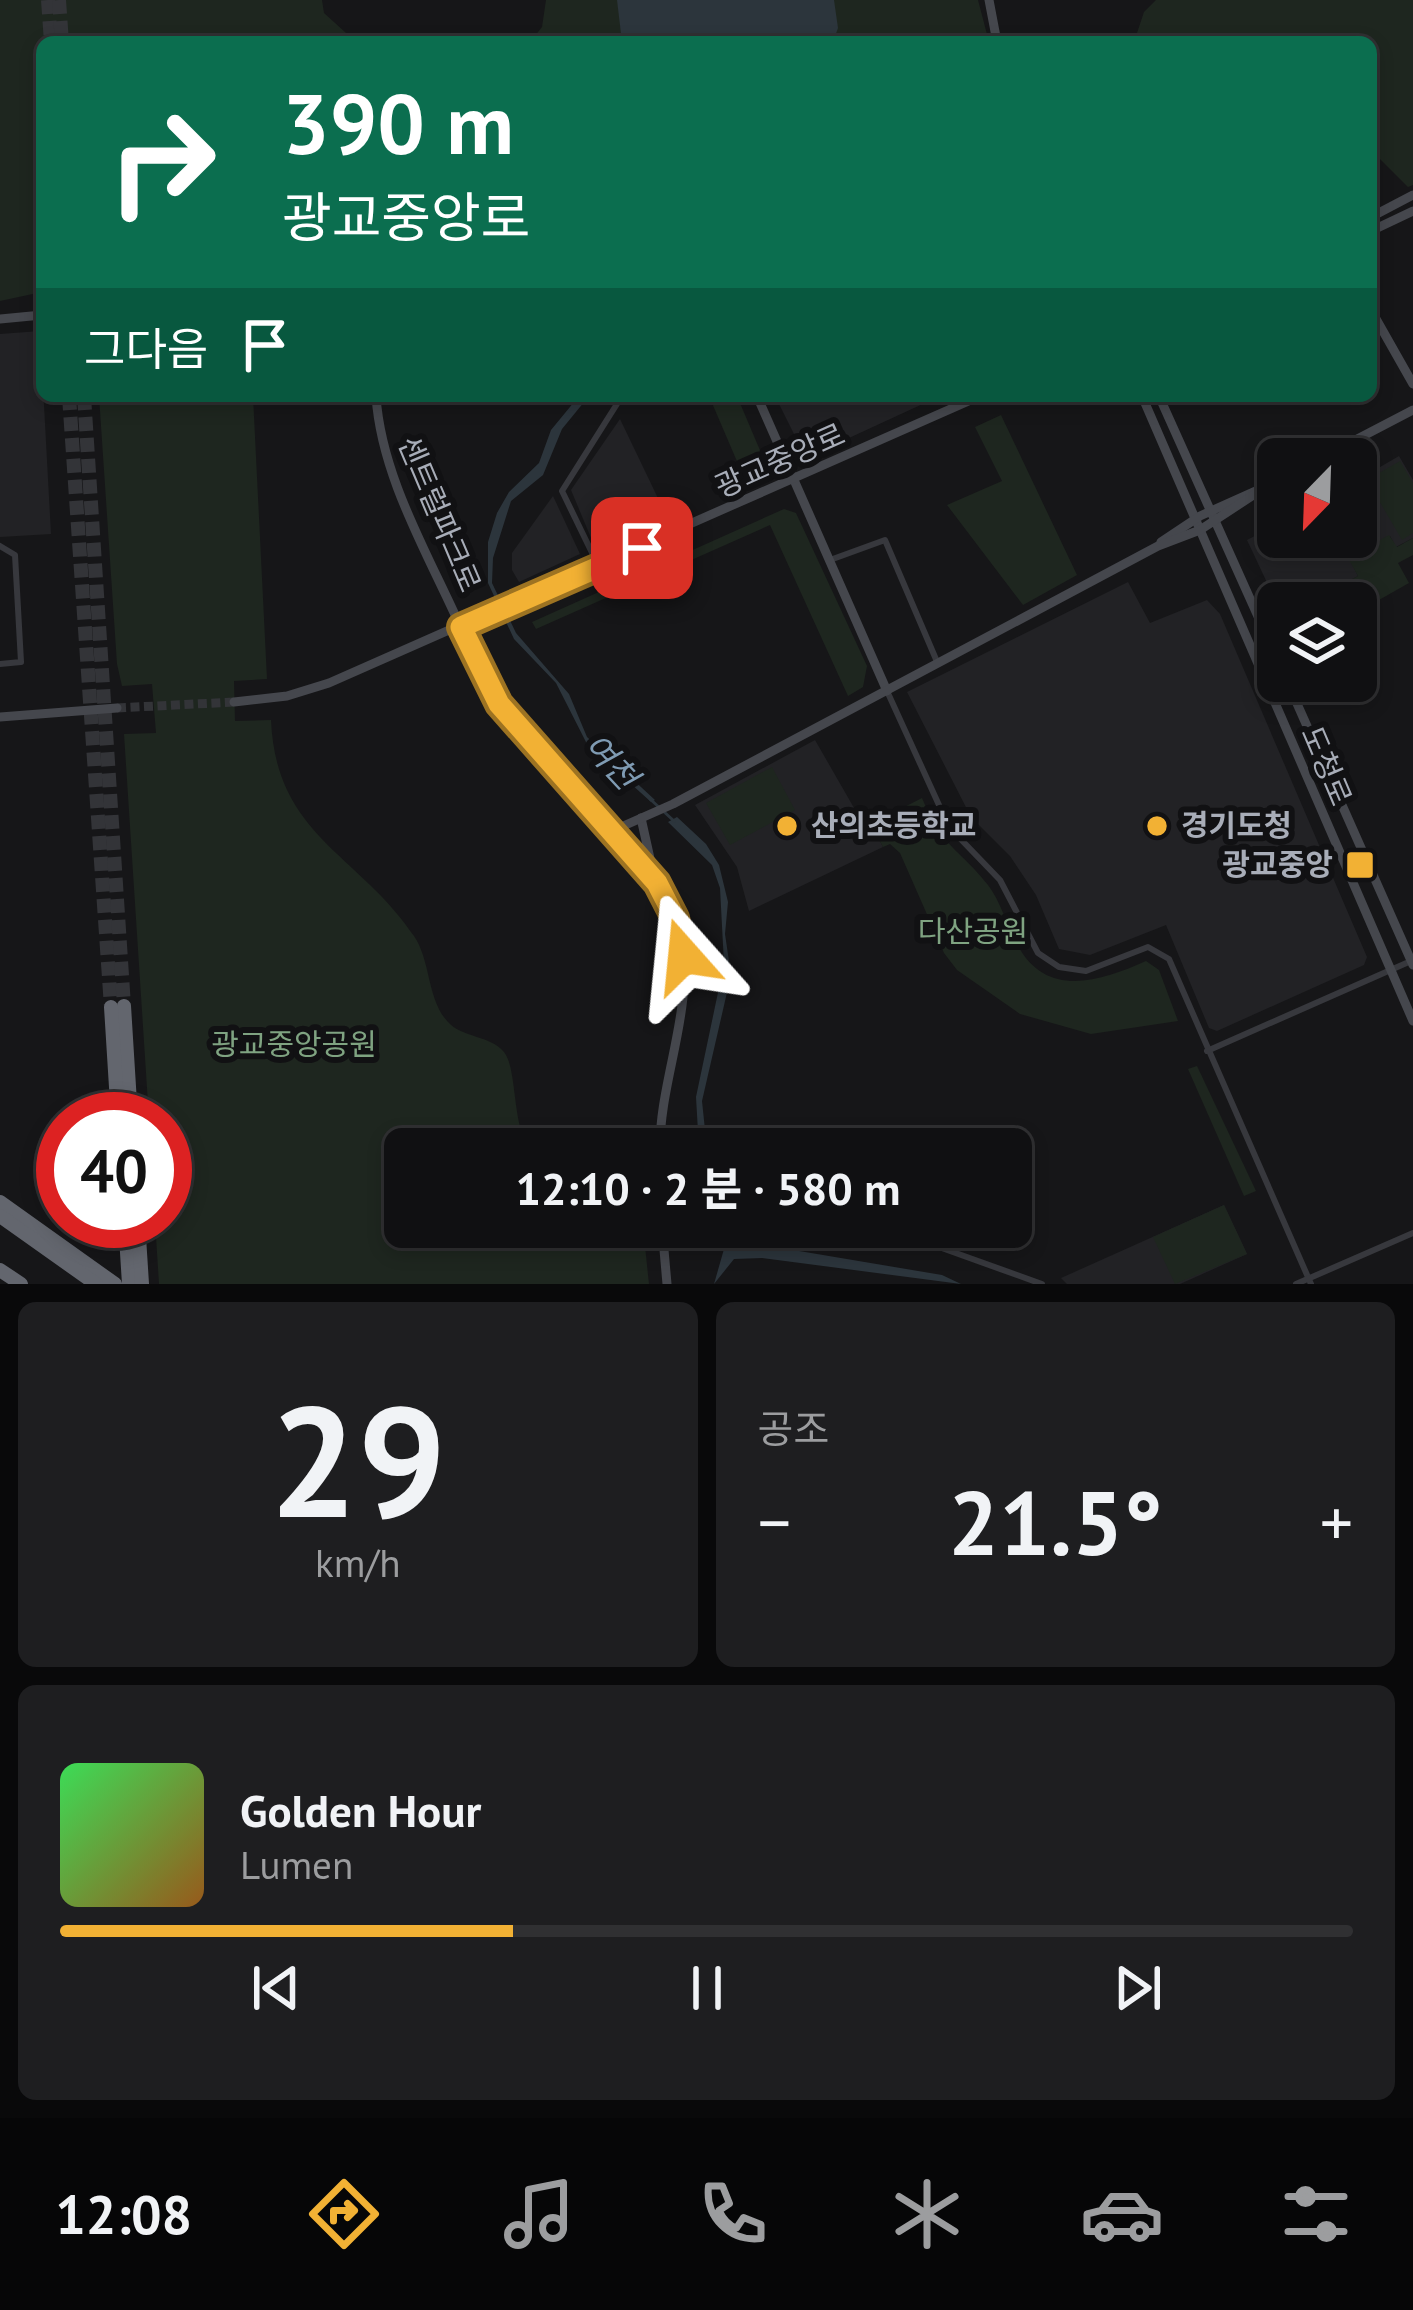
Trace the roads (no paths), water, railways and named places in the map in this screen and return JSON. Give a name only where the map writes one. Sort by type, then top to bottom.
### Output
[{"type":"highway","points":[[118,1092],[118,1007],[128,1092]]},
{"type":"highway","points":[[0,1202],[115,1284]]},
{"type":"highway","points":[[0,1216],[96,1284]]},
{"type":"highway","points":[[127,1248],[129,1284]]},
{"type":"highway","points":[[140,1248],[142,1284]]},
{"type":"highway","points":[[0,1270],[21,1283]]},
{"type":"street","points":[[989,0],[996,36]]},
{"type":"street","points":[[1377,214],[1413,195]]},
{"type":"street","points":[[1377,228],[1413,211]]},
{"type":"street","points":[[0,319],[36,316]]},
{"type":"street","points":[[1377,321],[1413,384]]},
{"type":"street","name":"센트럴파크로","points":[[376,402],[378,430],[392,474],[499,704],[657,883],[675,918],[684,962],[663,1128]]},
{"type":"street","points":[[598,567],[562,491],[618,402]]},
{"type":"street","points":[[761,402],[949,827],[1000,880],[1038,953],[1059,967],[1086,971],[1148,947],[1161,951],[1310,1281]]},
{"type":"street","name":"광교중앙로","points":[[234,701],[311,690],[480,620],[967,402]]},
{"type":"street","name":"도청로","points":[[1145,402],[1413,1021]]},
{"type":"street","points":[[1162,402],[1257,618]]},
{"type":"street","points":[[1359,438],[1413,410]]},
{"type":"street","points":[[612,831],[673,804],[1257,492]]},
{"type":"street","points":[[830,560],[885,540],[938,664]]},
{"type":"street","points":[[0,546],[15,555],[21,662],[0,664]]},
{"type":"street","name":"도청로","points":[[1296,702],[1412,963]]},
{"type":"street","points":[[0,717],[117,708]]},
{"type":"street","points":[[641,817],[657,883]]},
{"type":"street","points":[[1207,1051],[1390,968],[1412,963]]},
{"type":"street","points":[[1296,1284],[1413,1233]]},
{"type":"street","points":[[664,1248],[667,1284]]},
{"type":"street","points":[[941,1248],[1002,1265],[1042,1284]]},
{"type":"water","points":[[617,0],[834,0],[838,28],[835,36],[621,36]]},
{"type":"water","points":[[574,402],[584,402],[562,429],[543,475],[511,501],[493,558],[492,583],[516,633],[569,694],[587,737],[655,800],[651,802],[587,744],[556,683],[514,639],[488,583],[488,542],[497,513],[509,492],[539,463],[551,430]]},
{"type":"water","points":[[677,817],[706,844],[719,865],[728,902],[725,934],[731,975],[702,1101],[705,1128],[698,1128],[696,1097],[724,964],[720,888],[712,865],[668,822]]},
{"type":"water","points":[[781,1248],[942,1275],[961,1284],[762,1258],[734,1259],[714,1284],[724,1249]]},
{"type":"waterway","name":"여천","points":[[650,799],[674,821]]},
{"type":"tunnel","points":[[48,0],[51,36]]},
{"type":"tunnel","points":[[59,0],[62,36]]},
{"type":"tunnel","points":[[69,402],[111,1007]]},
{"type":"tunnel","points":[[84,402],[124,1006]]},
{"type":"tunnel","points":[[117,708],[234,702]]},
{"type":"place","name":"산의초등학교","points":[[787,826]]},
{"type":"place","name":"경기도청","points":[[1157,826]]},
{"type":"place","name":"광교중앙","points":[[1360,865]]},
{"type":"park label","name":"다산공원","points":[[973,932]]},
{"type":"park label","name":"광교중앙공원","points":[[294,1045]]}]
